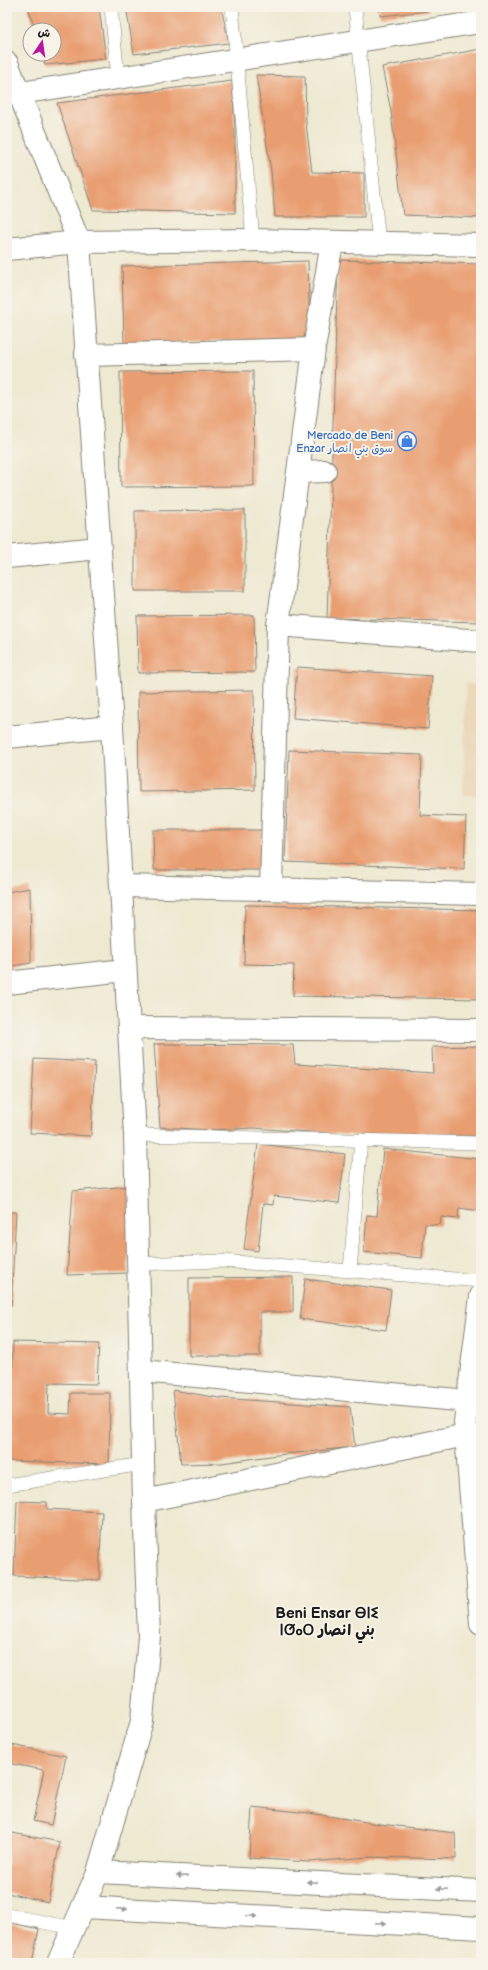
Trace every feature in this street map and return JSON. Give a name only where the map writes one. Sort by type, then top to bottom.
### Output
[{"type":"street","points":[[20,93],[481,22]]},
{"type":"street","points":[[7,63],[79,242],[112,727],[135,1135],[144,1501],[149,1636],[142,1721],[98,1872],[58,1963]]},
{"type":"street","points":[[7,249],[79,242],[253,240],[481,245]]},
{"type":"street","points":[[271,890],[278,625],[314,349],[332,242]]},
{"type":"street","points":[[86,355],[314,349]]},
{"type":"street","points":[[298,472],[325,471]]},
{"type":"street","points":[[7,557],[99,548]]},
{"type":"street","points":[[278,625],[481,641]]},
{"type":"street","points":[[7,737],[112,727]]},
{"type":"street","points":[[121,886],[481,894]]},
{"type":"street","points":[[7,983],[125,970]]},
{"type":"street","points":[[129,1028],[481,1030]]},
{"type":"street","points":[[481,1296],[465,1422],[474,1436],[481,1624]]},
{"type":"street","points":[[141,1371],[468,1401]]},
{"type":"street","points":[[144,1501],[474,1436]]},
{"type":"street","points":[[98,1872],[481,1890]]},
{"type":"street","points":[[83,1907],[481,1928]]},
{"type":"lane","points":[[111,7],[118,78]]},
{"type":"lane","points":[[232,7],[253,240]]},
{"type":"lane","points":[[355,7],[379,243]]},
{"type":"lane","points":[[135,1135],[481,1143]]},
{"type":"lane","points":[[350,1270],[361,1140]]},
{"type":"lane","points":[[138,1264],[222,1261],[481,1281]]},
{"type":"lane","points":[[7,1485],[143,1464]]},
{"type":"lane","points":[[7,1915],[74,1928]]},
{"type":"shaded area","points":[[466,684],[481,685],[481,795],[463,795]]},
{"type":"building","points":[[28,7],[99,7],[106,59],[45,65],[44,62],[62,62],[62,22],[33,22]]},
{"type":"building","points":[[126,7],[221,7],[229,43],[134,54]]},
{"type":"building","points":[[379,7],[429,7],[429,11],[380,16]]},
{"type":"building","points":[[481,49],[481,218],[403,215],[391,111],[382,67]]},
{"type":"building","points":[[256,75],[305,76],[306,123],[312,172],[364,173],[364,217],[275,217],[271,171]]},
{"type":"building","points":[[232,81],[235,128],[235,213],[93,210],[57,103]]},
{"type":"building","name":"Mercado de Beni Enzar سوق بني انصار","points":[[338,260],[481,264],[481,622],[327,618]]},
{"type":"building","points":[[308,261],[310,339],[124,344],[122,266]]},
{"type":"building","points":[[253,371],[254,486],[121,487],[120,372]]},
{"type":"building","points":[[245,510],[245,591],[135,591],[135,511]]},
{"type":"building","points":[[254,615],[255,672],[138,673],[137,616]]},
{"type":"building","points":[[297,667],[432,676],[428,729],[293,718]]},
{"type":"building","points":[[254,690],[255,790],[139,792],[138,692]]},
{"type":"building","points":[[289,750],[422,755],[420,815],[466,817],[464,869],[285,862]]},
{"type":"building","points":[[153,830],[262,830],[261,870],[154,870]]},
{"type":"building","points":[[30,888],[31,963],[7,967],[7,892]]},
{"type":"building","points":[[245,905],[481,910],[481,999],[293,996],[294,965],[244,964]]},
{"type":"building","points":[[154,1044],[293,1045],[295,1064],[433,1073],[432,1047],[481,1046],[481,1136],[365,1136],[253,1128],[209,1130],[160,1127]]},
{"type":"building","points":[[34,1059],[95,1062],[91,1136],[30,1133]]},
{"type":"building","points":[[258,1144],[345,1154],[339,1203],[274,1196],[273,1205],[263,1204],[258,1251],[244,1249]]},
{"type":"building","points":[[383,1149],[481,1159],[481,1211],[459,1208],[458,1219],[441,1217],[440,1225],[425,1224],[422,1258],[364,1252],[367,1215],[377,1216]]},
{"type":"building","points":[[130,1186],[128,1273],[67,1275],[73,1191]]},
{"type":"building","points":[[7,1212],[16,1212],[11,1306],[7,1306]]},
{"type":"building","points":[[293,1277],[293,1312],[260,1312],[260,1356],[189,1356],[189,1278]]},
{"type":"building","points":[[305,1279],[391,1290],[386,1330],[300,1319]]},
{"type":"building","points":[[13,1342],[99,1344],[97,1384],[49,1383],[48,1413],[70,1414],[71,1393],[110,1393],[109,1464],[7,1461],[7,1391],[12,1391]]},
{"type":"building","points":[[173,1390],[219,1398],[350,1407],[355,1447],[277,1455],[222,1463],[181,1464]]},
{"type":"building","points":[[17,1501],[47,1502],[47,1509],[102,1512],[99,1580],[14,1576]]},
{"type":"building","points":[[7,1744],[66,1756],[51,1825],[33,1821],[44,1770],[7,1763]]},
{"type":"building","points":[[252,1807],[309,1813],[372,1823],[455,1833],[456,1859],[369,1857],[309,1862],[249,1858]]},
{"type":"building","points":[[7,1832],[60,1842],[48,1902],[7,1893]]},
{"type":"building","points":[[7,1922],[39,1929],[32,1963],[7,1963]]},
{"type":"place","name":"Mercado de Beni Enzar سوق بني انصار","points":[[407,441]]},
{"type":"district","name":"Beni Ensar ⴱⵏⵉ ⵏⵚⴰⵔ بني انصار","points":[[327,1622]]}]
